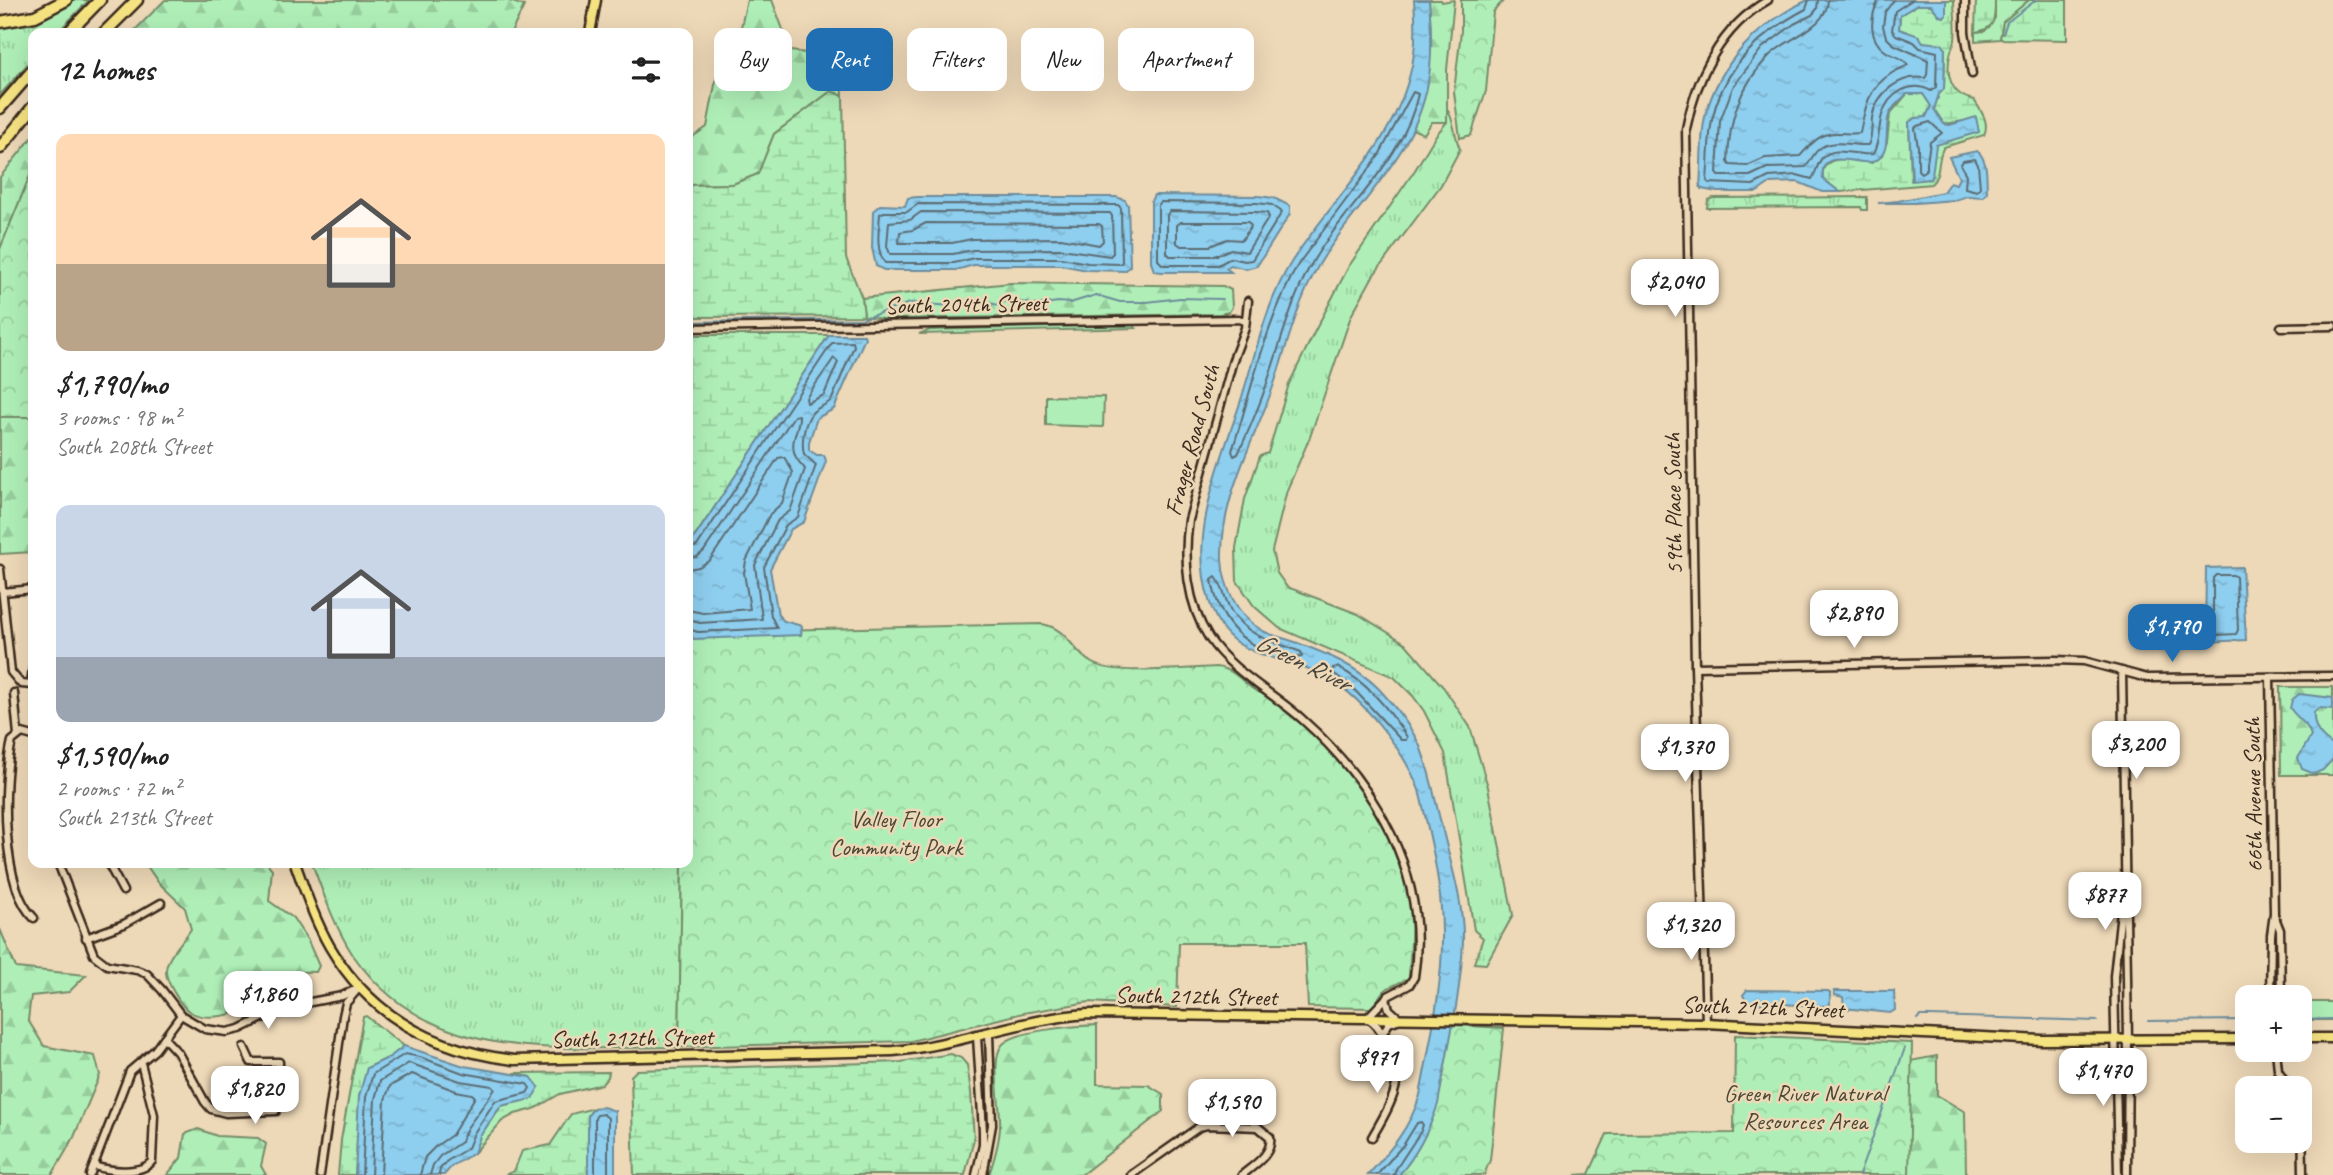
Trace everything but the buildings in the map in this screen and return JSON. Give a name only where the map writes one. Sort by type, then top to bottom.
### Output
[{"type":"highway","points":[[0,22],[35,16],[66,0]]},
{"type":"highway","points":[[73,28],[100,0]]},
{"type":"highway","points":[[109,28],[137,0]]},
{"type":"highway","points":[[0,108],[28,76]]},
{"type":"highway","points":[[0,148],[28,113]]},
{"type":"main road","points":[[591,28],[596,0]]},
{"type":"main road","name":"South 212th Street","points":[[297,868],[330,948],[359,988],[406,1027],[426,1037],[459,1051],[514,1060],[893,1051],[935,1046],[1041,1020],[1088,1014],[1706,1023],[2042,1040],[2235,1039]]},
{"type":"main road","points":[[2312,1038],[2333,1038]]},
{"type":"street","name":"59th Place South","points":[[1706,1023],[1695,667],[1686,129],[1698,81],[1709,60],[1721,43],[1758,6],[1768,0]]},
{"type":"street","points":[[1965,0],[1965,32],[1972,74]]},
{"type":"street","name":"Frager Road South","points":[[1248,301],[1245,328],[1233,360],[1189,520],[1186,544],[1190,590],[1199,620],[1213,644],[1301,719],[1338,755],[1372,797],[1393,835],[1408,876],[1415,908],[1415,972],[1411,984],[1386,998],[1367,1018]]},
{"type":"street","name":"South 204th Street","points":[[693,328],[1244,321]]},
{"type":"street","points":[[2281,327],[2333,326]]},
{"type":"street","points":[[0,569],[11,672],[21,684],[28,685]]},
{"type":"street","points":[[3,592],[28,590]]},
{"type":"street","points":[[1695,667],[2055,660],[2084,661],[2147,678],[2333,676]]},
{"type":"street","points":[[2122,671],[2128,1040],[2127,1175]]},
{"type":"street","name":"66th Avenue South","points":[[2270,677],[2274,913],[2270,935],[2270,985]]},
{"type":"street","points":[[14,693],[18,735]]},
{"type":"street","points":[[28,734],[18,735],[12,741],[6,777],[6,814],[13,878],[23,907],[34,918]]},
{"type":"street","points":[[60,868],[93,955],[107,965],[147,974],[181,1015],[205,1029],[227,1032],[240,1029],[290,1006],[342,996],[359,988]]},
{"type":"street","points":[[111,868],[123,891]]},
{"type":"street","points":[[2118,1175],[2113,976],[2124,891]]},
{"type":"street","points":[[86,938],[124,924],[161,904]]},
{"type":"street","name":"66th Avenue South","points":[[2274,913],[2280,930],[2281,985]]},
{"type":"street","points":[[320,1175],[343,1016],[346,1003],[359,988]]},
{"type":"street","points":[[1383,1033],[1390,1023],[1400,1019],[1389,1009],[1386,998]]},
{"type":"street","points":[[90,1175],[130,1071],[155,1050],[181,1015]]},
{"type":"street","points":[[1367,1018],[1377,1024],[1383,1033],[1396,1062],[1397,1073],[1386,1111],[1372,1137]]},
{"type":"street","points":[[983,1175],[992,1125],[989,1034]]},
{"type":"street","points":[[976,1175],[983,1145],[977,1037]]},
{"type":"street","points":[[164,1038],[178,1053],[211,1109],[226,1113],[276,1111],[279,1062],[251,1062],[244,1047]]},
{"type":"street","points":[[94,1166],[108,1169],[142,1169],[152,1161],[154,1115],[141,1063]]},
{"type":"street","points":[[1131,1175],[1199,1126],[1258,1127],[1270,1137],[1271,1143],[1267,1154],[1242,1175]]},
{"type":"street","points":[[2302,1153],[2302,1175]]},
{"type":"green space","points":[[71,0],[89,0],[62,28],[28,28],[28,64],[0,95],[0,27],[38,20]]},
{"type":"green space","points":[[165,0],[507,0],[524,6],[513,28],[137,28]]},
{"type":"green space","points":[[747,0],[772,0],[782,28],[741,28]]},
{"type":"green space","points":[[1429,0],[1454,0],[1447,70],[1447,122],[1432,122],[1424,134],[1412,129],[1423,97],[1429,66]]},
{"type":"green space","points":[[1461,0],[1504,0],[1493,12],[1486,91],[1471,135],[1460,138],[1454,92],[1461,31]]},
{"type":"green space","points":[[1946,0],[1954,0],[1956,25],[1949,67],[1951,82],[1959,93],[1974,100],[1979,108],[1985,121],[1984,135],[1944,147],[1937,176],[1931,184],[1840,192],[1823,179],[1823,170],[1827,164],[1840,159],[1872,163],[1887,142],[1890,114],[1907,94],[1923,94],[1931,106],[1926,117],[1913,119],[1909,123],[1911,179],[1936,145],[1964,121],[1944,124],[1934,109],[1939,94],[1944,89],[1945,48],[1923,42],[1899,29],[1900,15],[1917,5],[1931,5],[1940,16],[1946,14]]},
{"type":"green space","points":[[1976,0],[1995,0],[1995,13],[1991,26],[1975,32]]},
{"type":"green space","points":[[1995,0],[2029,0],[2003,22],[2000,39],[1975,41],[1975,32],[1985,31],[1995,18]]},
{"type":"green space","points":[[2029,0],[2067,0],[2067,40],[2000,39],[2003,22]]},
{"type":"green space","points":[[792,51],[806,53],[806,91],[843,91],[843,96],[831,92],[774,134],[758,174],[733,184],[693,185],[693,137],[707,127],[714,90],[792,91]]},
{"type":"green space","points":[[831,91],[843,96],[846,258],[862,298],[864,316],[695,317],[693,185],[733,184],[758,174],[774,134]]},
{"type":"green space","points":[[1447,109],[1460,149],[1441,185],[1373,276],[1351,316],[1310,437],[1287,490],[1272,551],[1277,573],[1287,587],[1358,614],[1405,643],[1444,688],[1470,727],[1488,787],[1513,915],[1486,964],[1474,963],[1483,938],[1474,930],[1445,753],[1424,711],[1394,677],[1279,628],[1254,606],[1237,581],[1236,548],[1245,499],[1260,456],[1268,453],[1289,384],[1349,266],[1447,122]]},
{"type":"green space","points":[[28,142],[28,552],[0,554],[0,177]]},
{"type":"green space","points":[[28,180],[28,417],[0,417],[0,249]]},
{"type":"green space","points":[[1867,197],[1867,210],[1862,210],[1861,207],[1707,208],[1708,200],[1713,198]]},
{"type":"green space","points":[[1011,283],[1223,286],[1231,290],[1232,307],[1229,312],[1220,314],[882,319],[864,316],[862,298]]},
{"type":"green space","points":[[1133,325],[1136,328],[919,334],[930,330]]},
{"type":"green space","points":[[693,335],[829,335],[693,539]]},
{"type":"green space","points":[[1046,396],[1104,397],[1103,427],[1046,425]]},
{"type":"green space","name":"Valley Floor Community Park","points":[[1042,624],[1064,635],[1085,658],[1103,667],[1170,670],[1216,667],[1228,670],[1256,691],[1270,697],[1316,735],[1358,783],[1375,809],[1402,865],[1409,893],[1409,978],[1388,988],[1373,1008],[1308,1007],[1305,943],[1179,943],[1177,1007],[1089,1002],[1023,1013],[911,1041],[679,1047],[682,868],[693,868],[693,632]]},
{"type":"green space","points":[[2280,687],[2333,687],[2333,775],[2281,775]]},
{"type":"green space","points":[[148,868],[271,868],[269,901],[293,918],[308,941],[319,966],[316,972],[284,974],[254,984],[250,1000],[231,1014],[214,1017],[190,1012],[174,993],[166,970],[172,954],[191,929],[185,908],[158,882]]},
{"type":"green space","points":[[314,868],[682,868],[679,1047],[589,1048],[501,1043],[459,1033],[420,1017],[385,991],[353,955],[325,898]]},
{"type":"green space","points":[[0,929],[16,968],[86,975],[69,992],[31,996],[28,1020],[44,1046],[95,1056],[100,1075],[74,1137],[52,1175],[0,1175]]},
{"type":"green space","points":[[2312,1002],[2333,1002],[2333,1020],[2312,1020]]},
{"type":"green space","points":[[366,1016],[404,1046],[390,1057],[367,1068],[355,1175],[338,1175],[341,1140],[363,1017]]},
{"type":"green space","points":[[1097,1025],[1097,1084],[1148,1085],[1163,1094],[1163,1111],[1081,1175],[989,1175],[999,1134],[996,1071],[999,1051],[1003,1044],[1010,1039],[1034,1032]]},
{"type":"green space","points":[[1452,1025],[1504,1028],[1490,1160],[1484,1175],[1399,1175],[1423,1140],[1430,1122],[1441,1086]]},
{"type":"green space","name":"Green River Natural Resources Area","points":[[1735,1035],[1912,1043],[1909,1175],[1575,1175],[1589,1174],[1607,1134],[1734,1133]]},
{"type":"green space","points":[[951,1054],[961,1058],[967,1065],[971,1092],[974,1139],[965,1175],[634,1175],[631,1076],[637,1070],[901,1062]]},
{"type":"green space","points":[[1937,1056],[1937,1095],[1965,1112],[1966,1175],[1891,1175],[1905,1062]]},
{"type":"green space","points":[[609,1072],[602,1084],[560,1094],[534,1109],[502,1121],[474,1153],[480,1136],[501,1106],[516,1102],[531,1077],[514,1073]]},
{"type":"green space","points":[[594,1108],[588,1115],[588,1175],[505,1175],[514,1171],[522,1151],[550,1145],[571,1114]]},
{"type":"green space","points":[[198,1129],[217,1136],[258,1138],[266,1144],[261,1166],[266,1175],[167,1175],[181,1158],[185,1134]]},
{"type":"water","name":"Green River","points":[[1414,0],[1429,0],[1431,62],[1422,107],[1400,152],[1339,234],[1308,285],[1233,492],[1223,536],[1222,559],[1228,589],[1244,616],[1264,631],[1350,666],[1378,688],[1406,722],[1426,763],[1456,882],[1463,926],[1462,962],[1438,1104],[1422,1141],[1399,1175],[1368,1175],[1399,1138],[1416,1107],[1438,994],[1442,953],[1440,896],[1419,790],[1392,741],[1351,695],[1321,674],[1254,652],[1227,634],[1217,620],[1209,600],[1202,545],[1213,485],[1275,293],[1292,261],[1375,149],[1401,100],[1414,56]]},
{"type":"water","points":[[1808,0],[1946,0],[1944,17],[1931,5],[1917,5],[1900,15],[1899,29],[1919,36],[1923,42],[1942,44],[1945,48],[1944,89],[1939,94],[1934,109],[1944,124],[1950,125],[1976,117],[1979,132],[1936,145],[1930,179],[1912,181],[1909,122],[1926,117],[1931,106],[1923,94],[1907,94],[1889,115],[1886,147],[1880,157],[1869,162],[1827,162],[1823,168],[1823,179],[1840,192],[1822,192],[1798,182],[1770,183],[1757,192],[1717,192],[1702,189],[1703,125],[1711,97],[1720,79],[1743,47],[1758,33],[1773,20]]},
{"type":"water","points":[[1977,151],[1986,170],[1987,192],[1983,197],[1967,196],[1955,200],[1915,203],[1878,203],[1943,192],[1950,182],[1956,184],[1959,178],[1949,157]]},
{"type":"water","points":[[1154,195],[1274,198],[1290,206],[1290,214],[1257,266],[1246,269],[1231,265],[1226,268],[1231,272],[1154,271],[1151,262],[1151,201]]},
{"type":"water","points":[[1116,197],[1125,200],[1128,205],[1130,266],[1125,271],[1087,270],[1061,265],[974,265],[956,270],[884,270],[876,266],[872,248],[873,211],[880,205],[905,206],[908,198]]},
{"type":"water","points":[[829,335],[864,335],[834,409],[817,418],[809,442],[809,450],[817,455],[824,455],[826,461],[804,522],[791,529],[770,569],[778,615],[784,621],[802,626],[801,635],[693,638],[693,539]]},
{"type":"water","points":[[2242,567],[2246,640],[2205,642],[2206,568]]},
{"type":"water","points":[[2299,694],[2333,698],[2333,709],[2319,708],[2314,712],[2318,732],[2333,745],[2333,759],[2323,770],[2314,774],[2302,769],[2298,758],[2311,736],[2290,708],[2292,700]]},
{"type":"water","points":[[1747,990],[1828,991],[1830,1004],[1747,1003],[1743,995]]},
{"type":"water","points":[[1834,991],[1894,991],[1895,1010],[1890,1013],[1844,1008],[1843,997],[1835,995]]},
{"type":"water","points":[[404,1046],[464,1066],[531,1077],[539,1087],[532,1099],[501,1106],[480,1136],[474,1153],[452,1166],[444,1175],[355,1175],[359,1096],[367,1068],[390,1057]]},
{"type":"water","points":[[603,1107],[615,1111],[615,1175],[588,1175],[588,1115],[594,1108]]},
{"type":"waterway","points":[[2003,34],[2007,22],[2036,0]]},
{"type":"waterway","points":[[693,322],[862,319],[910,303],[953,306],[979,300],[998,305],[1008,300],[1037,305],[1070,303],[1096,295],[1120,302],[1180,298],[1222,299]]},
{"type":"waterway","points":[[1917,1019],[1920,1016],[1930,1016],[2097,1021]]},
{"type":"waterway","points":[[2312,1020],[2333,1019]]},
{"type":"waterway","points":[[2148,1021],[2235,1020]]},
{"type":"waterway","points":[[1859,1175],[1905,1048]]}]
